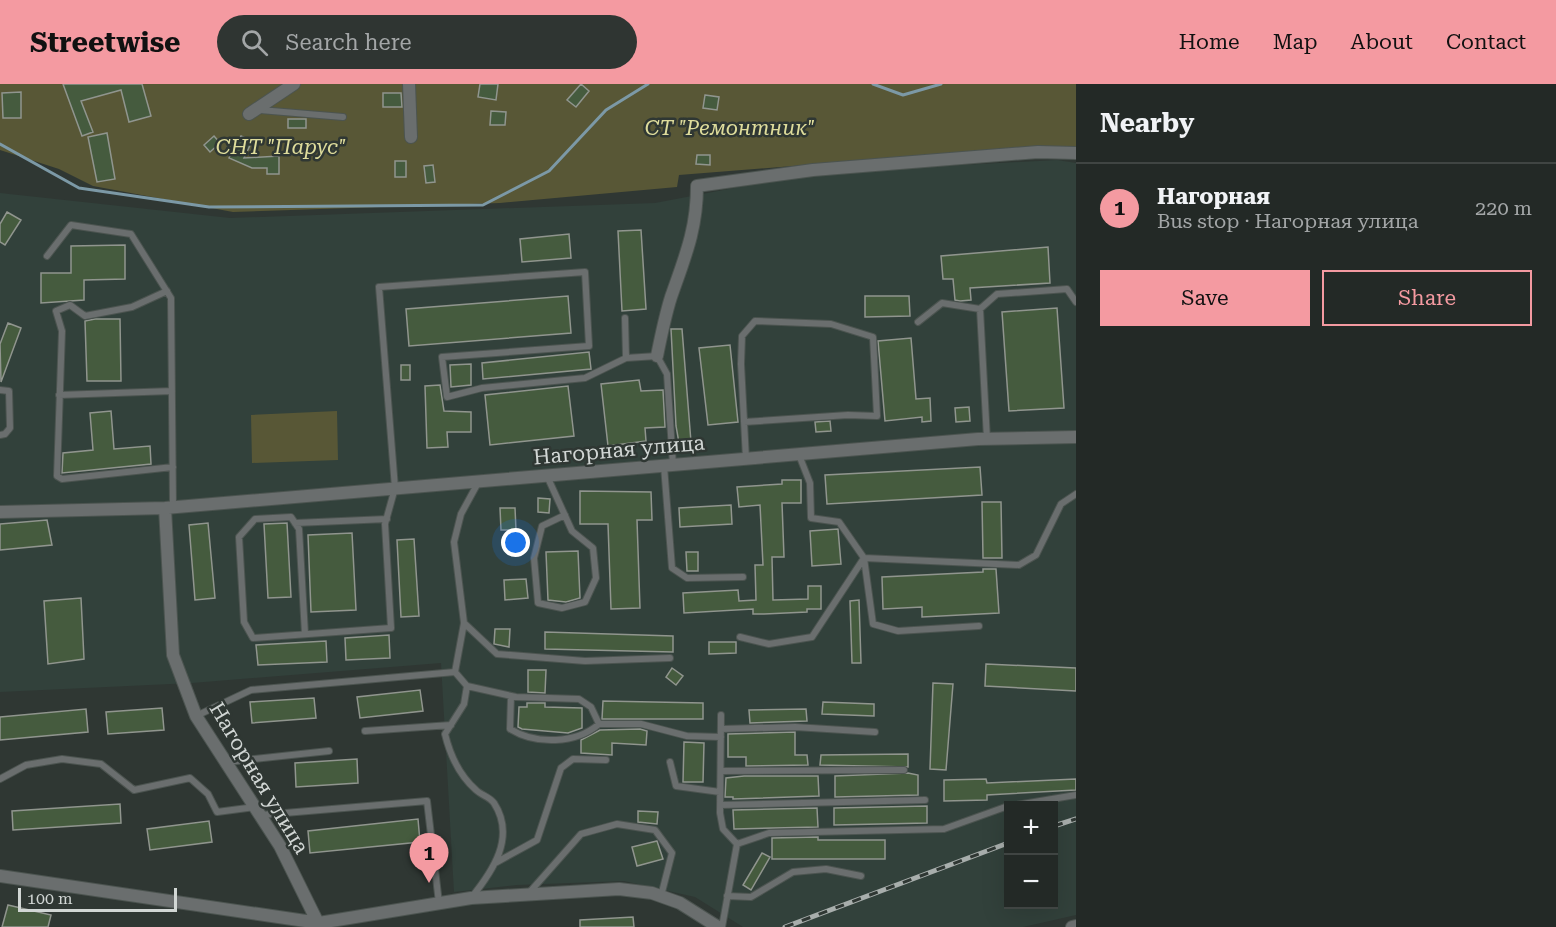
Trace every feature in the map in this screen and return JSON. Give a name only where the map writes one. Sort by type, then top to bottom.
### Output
[{"type":"street","points":[[252,112],[294,84]]},
{"type":"street","points":[[409,84],[411,137]]},
{"type":"street","points":[[657,356],[670,299],[689,251],[697,217],[697,186],[825,169],[1038,152],[1076,153]]},
{"type":"street","name":"Нагорная улица","points":[[0,512],[169,507],[987,439],[1076,437]]},
{"type":"street","name":"Нагорная улица","points":[[169,507],[173,655],[196,716],[280,846],[320,925]]},
{"type":"street","points":[[0,876],[320,925],[471,898],[619,889],[661,896],[680,903],[720,927]]},
{"type":"lane","points":[[252,112],[343,117]]},
{"type":"lane","points":[[47,256],[71,225],[131,234],[171,298],[172,467],[169,507]]},
{"type":"lane","points":[[305,634],[299,529],[291,517],[255,519],[239,537],[244,622],[253,638],[391,628],[387,519],[395,488],[379,287],[585,272],[590,346],[442,357],[447,397],[482,388],[585,378],[626,358],[657,356],[667,374],[672,568],[687,578],[743,577]]},
{"type":"lane","points":[[980,309],[997,294],[1067,289],[1076,302]]},
{"type":"lane","points":[[167,291],[132,307],[85,316],[70,305],[56,311],[62,331],[57,476],[62,479],[172,467]]},
{"type":"lane","points":[[918,322],[942,303],[980,309]]},
{"type":"lane","points":[[980,309],[987,439]]},
{"type":"lane","points":[[625,318],[626,358]]},
{"type":"lane","points":[[744,422],[877,416],[873,337],[831,324],[754,321],[742,336],[744,422],[746,459]]},
{"type":"lane","points":[[0,390],[9,391],[10,428],[5,434],[0,435]]},
{"type":"lane","points":[[59,395],[172,391]]},
{"type":"lane","points":[[798,454],[810,483],[811,518],[840,522],[864,558],[873,624],[898,631],[979,626]]},
{"type":"lane","points":[[547,475],[565,515],[572,531],[593,548],[596,578],[585,602],[562,608],[538,603],[534,558],[542,526],[565,515]]},
{"type":"lane","points":[[480,481],[461,514],[454,542],[464,623],[456,672],[467,686],[511,696],[579,699],[591,707],[599,724]]},
{"type":"lane","points":[[864,558],[1019,565],[1036,555],[1061,504],[1076,494]]},
{"type":"lane","points":[[295,524],[387,519]]},
{"type":"lane","points":[[740,637],[770,644],[812,637],[864,558]]},
{"type":"lane","points":[[464,623],[497,654],[585,661],[670,658]]},
{"type":"lane","points":[[196,716],[251,690],[456,672]]},
{"type":"lane","points":[[467,686],[464,704],[445,734],[451,758],[475,789],[493,801],[501,819],[504,842],[494,865]]},
{"type":"lane","points":[[511,696],[510,729],[522,736],[568,740],[586,734],[599,724],[640,724],[687,736],[721,737]]},
{"type":"lane","points":[[721,715],[720,805],[723,829],[737,844]]},
{"type":"lane","points":[[366,731],[450,724]]},
{"type":"lane","points":[[721,729],[795,727],[875,732]]},
{"type":"lane","points":[[226,762],[329,751]]},
{"type":"lane","points":[[0,779],[26,765],[62,759],[101,764],[134,790],[190,778],[208,794],[217,812],[427,801],[439,903]]},
{"type":"lane","points":[[471,898],[501,858],[537,840],[561,768],[573,759],[606,760]]},
{"type":"lane","points":[[670,762],[676,786],[720,792]]},
{"type":"lane","points":[[720,771],[904,770]]},
{"type":"lane","points":[[1040,801],[1076,795]]},
{"type":"lane","points":[[720,805],[925,800]]},
{"type":"lane","points":[[737,844],[770,833],[945,829],[1004,808]]},
{"type":"lane","points":[[528,895],[581,834],[617,824],[655,830],[672,853],[661,896]]},
{"type":"lane","points":[[720,927],[737,844]]},
{"type":"lane","points":[[727,896],[751,897],[793,872],[826,869],[861,876]]},
{"type":"shaded area","points":[[1057,160],[1076,163],[1076,915],[1023,927],[743,927],[695,897],[624,881],[517,885],[454,892],[441,663],[192,683],[0,692],[0,193],[230,218],[655,203],[812,173]]},
{"type":"green space","name":"СНТ \"Парус\"","points":[[0,84],[1076,84],[1076,151],[855,161],[679,175],[677,187],[500,203],[233,212],[93,186],[59,169],[0,150]]},
{"type":"green space","points":[[337,411],[338,460],[252,463],[251,415]]},
{"type":"building","points":[[63,84],[142,84],[151,116],[129,122],[121,90],[81,101],[93,132],[82,136]]},
{"type":"building","points":[[480,84],[498,84],[496,100],[478,97]]},
{"type":"building","points":[[581,84],[589,91],[576,107],[567,100]]},
{"type":"building","points":[[21,92],[21,118],[3,118],[2,93]]},
{"type":"building","points":[[383,93],[401,93],[402,107],[383,107]]},
{"type":"building","points":[[705,95],[719,97],[717,110],[703,108]]},
{"type":"building","points":[[491,111],[506,112],[505,125],[490,125]]},
{"type":"building","points":[[288,119],[306,119],[306,128],[288,128]]},
{"type":"building","points":[[107,133],[115,179],[97,182],[88,137]]},
{"type":"building","points":[[214,136],[220,143],[210,152],[204,145]]},
{"type":"building","points":[[241,136],[252,141],[244,158],[279,156],[279,174],[267,174],[267,168],[252,168],[229,158]]},
{"type":"building","points":[[697,155],[710,155],[710,165],[696,164]]},
{"type":"building","points":[[395,161],[406,161],[406,177],[395,177]]},
{"type":"building","points":[[433,165],[435,182],[426,183],[424,166]]},
{"type":"building","points":[[7,212],[21,220],[5,245],[0,242],[0,224]]},
{"type":"building","points":[[641,230],[646,309],[622,311],[618,231]]},
{"type":"building","points":[[569,234],[571,258],[522,262],[520,239]]},
{"type":"building","points":[[125,245],[125,279],[84,280],[84,300],[41,303],[41,273],[71,273],[71,246]]},
{"type":"building","points":[[1048,247],[1050,283],[970,288],[971,300],[960,301],[955,300],[953,279],[943,279],[941,256]]},
{"type":"building","points":[[568,296],[571,333],[409,346],[406,309]]},
{"type":"building","points":[[865,296],[909,296],[910,316],[865,317]]},
{"type":"building","points":[[1057,308],[1064,408],[1009,411],[1002,312]]},
{"type":"building","points":[[120,319],[121,381],[87,381],[85,321]]},
{"type":"building","points":[[8,323],[21,328],[1,382],[0,344]]},
{"type":"building","points":[[671,329],[682,329],[691,442],[679,443],[676,426]]},
{"type":"building","points":[[911,338],[916,399],[930,398],[931,421],[922,422],[922,417],[885,421],[878,341]]},
{"type":"building","points":[[730,345],[738,422],[708,425],[699,348]]},
{"type":"building","points":[[589,352],[591,369],[483,379],[482,363]]},
{"type":"building","points":[[471,364],[471,385],[451,387],[450,365]]},
{"type":"building","points":[[401,365],[410,365],[410,380],[401,380]]},
{"type":"building","points":[[639,380],[641,391],[663,390],[665,427],[645,428],[646,441],[608,446],[601,384]]},
{"type":"building","points":[[440,385],[444,411],[471,412],[471,432],[447,432],[448,447],[427,448],[425,386]]},
{"type":"building","points":[[568,386],[574,436],[490,445],[485,395]]},
{"type":"building","points":[[969,407],[970,421],[956,422],[955,408]]},
{"type":"building","points":[[111,411],[114,449],[150,446],[151,464],[62,473],[63,453],[93,450],[90,413]]},
{"type":"building","points":[[830,421],[831,431],[816,432],[815,422]]},
{"type":"building","points":[[980,467],[982,495],[827,504],[825,475]]},
{"type":"building","points":[[782,480],[801,480],[801,503],[782,503],[784,557],[772,557],[773,600],[808,599],[808,586],[821,586],[821,609],[764,614],[753,614],[753,609],[684,613],[683,593],[738,590],[739,601],[756,600],[755,565],[763,565],[760,505],[739,507],[737,487],[782,484]]},
{"type":"building","points":[[580,491],[651,492],[652,520],[637,520],[640,608],[611,609],[608,524],[580,524]]},
{"type":"building","points":[[538,498],[550,499],[549,513],[538,512]]},
{"type":"building","points":[[982,502],[1001,502],[1002,558],[983,558]]},
{"type":"building","points":[[731,505],[732,524],[680,527],[679,508]]},
{"type":"building","points":[[500,508],[515,508],[516,530],[501,530]]},
{"type":"building","points":[[47,520],[52,545],[0,550],[0,524]]},
{"type":"building","points":[[208,523],[215,598],[195,600],[189,525]]},
{"type":"building","points":[[287,523],[291,597],[268,598],[264,524]]},
{"type":"building","points":[[838,529],[841,564],[812,566],[810,531]]},
{"type":"building","points":[[352,533],[356,610],[311,612],[308,535]]},
{"type":"building","points":[[414,539],[419,616],[401,617],[397,540]]},
{"type":"building","points":[[578,551],[580,598],[566,602],[548,600],[546,552]]},
{"type":"building","points":[[686,552],[698,552],[698,571],[687,571]]},
{"type":"building","points":[[983,569],[996,569],[999,613],[922,617],[922,607],[883,609],[882,577],[983,572]]},
{"type":"building","points":[[526,579],[528,598],[505,600],[504,580]]},
{"type":"building","points":[[81,598],[84,659],[48,664],[44,601]]},
{"type":"building","points":[[859,600],[861,663],[852,663],[850,601]]},
{"type":"building","points":[[495,629],[510,629],[509,647],[494,644]]},
{"type":"building","points":[[545,632],[673,636],[673,652],[545,649]]},
{"type":"building","points":[[389,635],[390,658],[346,660],[345,638]]},
{"type":"building","points":[[326,641],[327,662],[258,665],[256,645]]},
{"type":"building","points":[[709,642],[736,642],[736,653],[709,654]]},
{"type":"building","points":[[986,664],[1076,668],[1076,691],[985,686]]},
{"type":"building","points":[[672,668],[683,676],[676,685],[666,677]]},
{"type":"building","points":[[528,670],[546,670],[545,693],[528,692]]},
{"type":"building","points":[[933,683],[953,684],[946,770],[930,769]]},
{"type":"building","points":[[420,690],[423,711],[360,718],[357,697]]},
{"type":"building","points":[[314,698],[316,718],[252,723],[250,702]]},
{"type":"building","points":[[603,701],[703,703],[703,719],[602,719]]},
{"type":"building","points":[[823,702],[874,704],[874,716],[822,714]]},
{"type":"building","points":[[527,703],[545,703],[545,707],[582,708],[582,728],[568,733],[522,729],[518,727],[519,707],[527,707]]},
{"type":"building","points":[[162,708],[164,730],[108,734],[106,712]]},
{"type":"building","points":[[86,709],[88,732],[0,740],[0,717]]},
{"type":"building","points":[[806,709],[807,721],[750,723],[749,710]]},
{"type":"building","points":[[640,729],[647,731],[646,745],[612,743],[612,755],[581,753],[581,740],[600,730]]},
{"type":"building","points":[[795,732],[795,755],[807,755],[808,765],[746,766],[746,757],[728,757],[728,734]]},
{"type":"building","points":[[684,742],[704,743],[703,782],[683,782]]},
{"type":"building","points":[[908,754],[908,767],[820,765],[821,755]]},
{"type":"building","points":[[357,759],[358,783],[296,787],[295,763]]},
{"type":"building","points":[[908,773],[918,775],[918,795],[835,797],[835,776]]},
{"type":"building","points":[[818,776],[819,796],[733,799],[733,797],[725,797],[726,778]]},
{"type":"building","points":[[986,779],[987,783],[1076,779],[1076,790],[987,795],[987,800],[944,801],[944,780]]},
{"type":"building","points":[[120,804],[121,823],[13,830],[12,811]]},
{"type":"building","points":[[927,806],[927,823],[834,825],[834,808]]},
{"type":"building","points":[[817,808],[818,827],[734,829],[733,810]]},
{"type":"building","points":[[638,811],[658,812],[657,824],[638,822]]},
{"type":"building","points":[[418,819],[420,842],[310,853],[308,831]]},
{"type":"building","points":[[209,821],[212,842],[150,850],[147,829]]},
{"type":"building","points":[[818,837],[818,840],[885,840],[885,859],[772,859],[772,838]]},
{"type":"building","points":[[657,841],[663,859],[637,866],[632,847]]},
{"type":"building","points":[[762,853],[770,857],[751,890],[743,885]]},
{"type":"building","points":[[8,905],[51,915],[48,927],[2,927]]},
{"type":"building","points":[[633,917],[634,927],[580,927],[580,920]]},
{"type":"waterway","points":[[0,144],[79,188],[209,207],[483,205],[549,171],[606,110],[648,84]]},
{"type":"waterway","points":[[873,84],[903,95],[941,84]]},
{"type":"railway","points":[[1058,825],[1076,819]]},
{"type":"railway","points":[[785,927],[1004,845]]},
{"type":"place","name":"Нагорная","points":[[429,883]]},
{"type":"park label","name":"СТ \"Ремонтник\"","points":[[730,128]]}]
